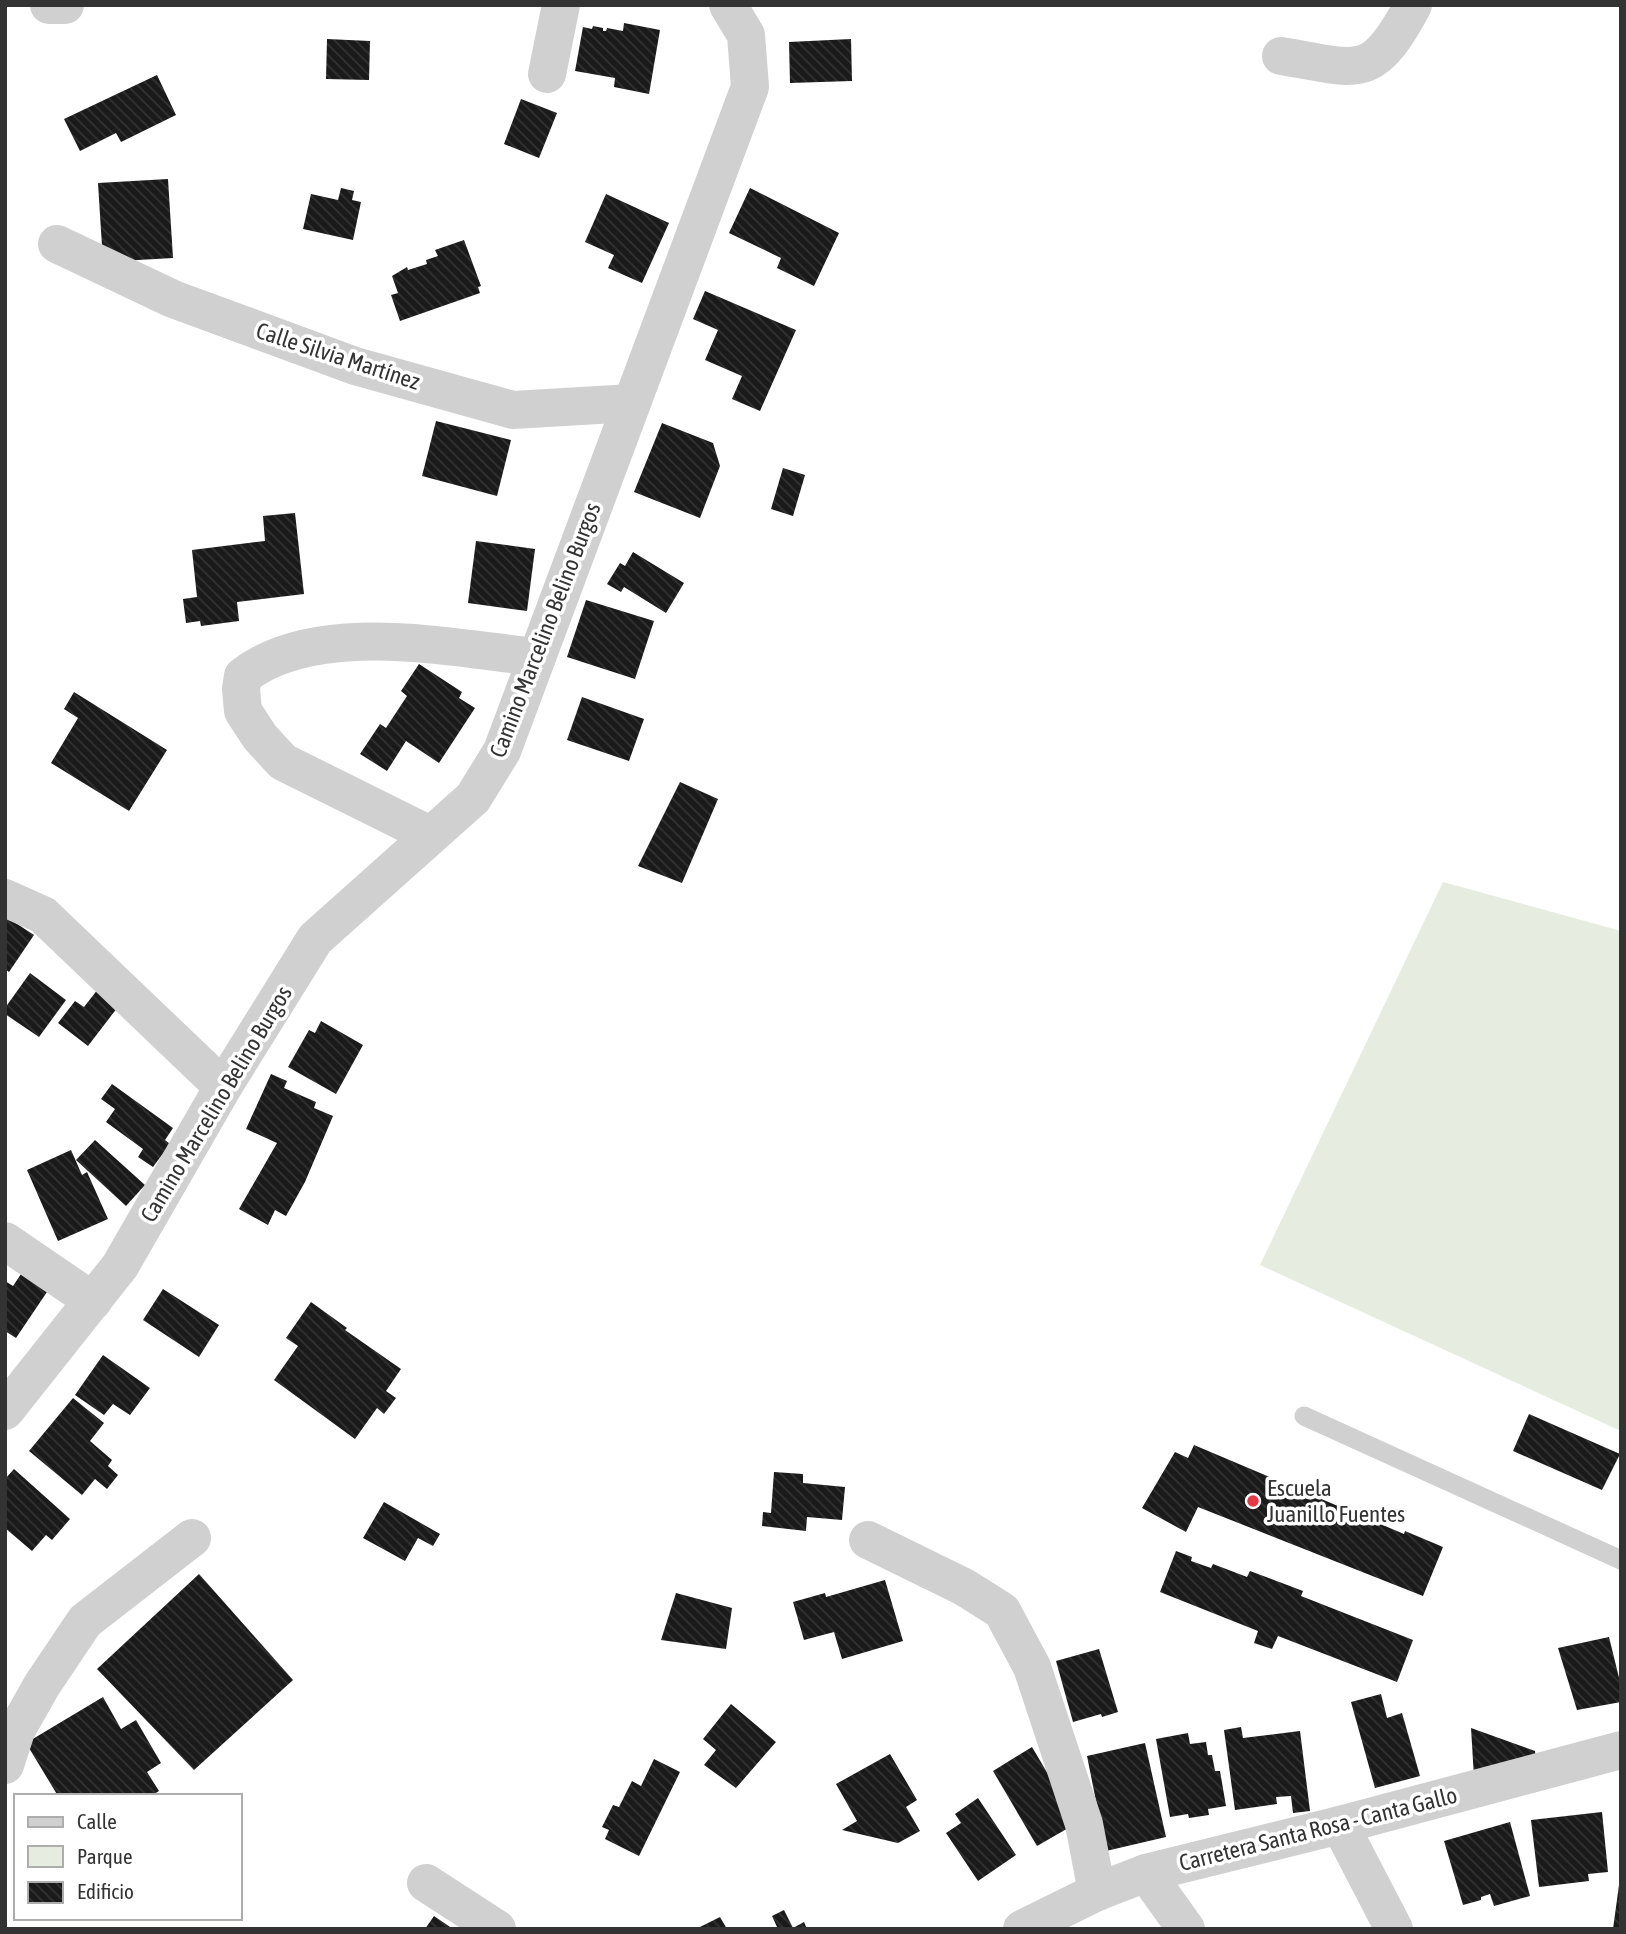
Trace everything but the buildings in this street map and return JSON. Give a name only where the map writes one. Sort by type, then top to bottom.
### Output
[{"type":"street","points":[[49,5],[65,5]]},
{"type":"street","points":[[547,74],[561,5]]},
{"type":"street","name":"Camino Marcelino Belino Burgos","points":[[5,1411],[120,1266],[223,1087],[315,939],[473,798],[502,751],[750,87],[746,35],[727,5]]},
{"type":"street","points":[[1281,56],[1351,68],[1369,63],[1387,46],[1413,5]]},
{"type":"street","name":"Calle Silvia Martínez","points":[[57,244],[173,299],[355,366],[513,410],[632,403]]},
{"type":"street","points":[[430,835],[283,762],[260,737],[243,711],[243,676],[260,663],[326,644],[377,641],[537,657]]},
{"type":"street","points":[[5,898],[43,915],[223,1087]]},
{"type":"street","points":[[5,1241],[93,1301]]},
{"type":"street","points":[[5,1765],[16,1731],[42,1685],[85,1621],[192,1538]]},
{"type":"street","points":[[868,1539],[964,1587],[1002,1611],[1032,1667],[1084,1824],[1097,1892]]},
{"type":"street","name":"Carretera Santa Rosa - Canta Gallo","points":[[1022,1929],[1097,1892],[1146,1873],[1340,1825],[1621,1750]]},
{"type":"street","points":[[1340,1825],[1394,1929]]},
{"type":"street","points":[[1146,1873],[1186,1929]]},
{"type":"street","points":[[426,1883],[497,1929]]},
{"type":"lane","points":[[1304,1416],[1621,1560]]},
{"type":"green space","points":[[1443,882],[1621,931],[1621,1431],[1260,1265]]},
{"type":"place","name":"Escuela Juanillo Fuentes","points":[[1253,1501]]}]
